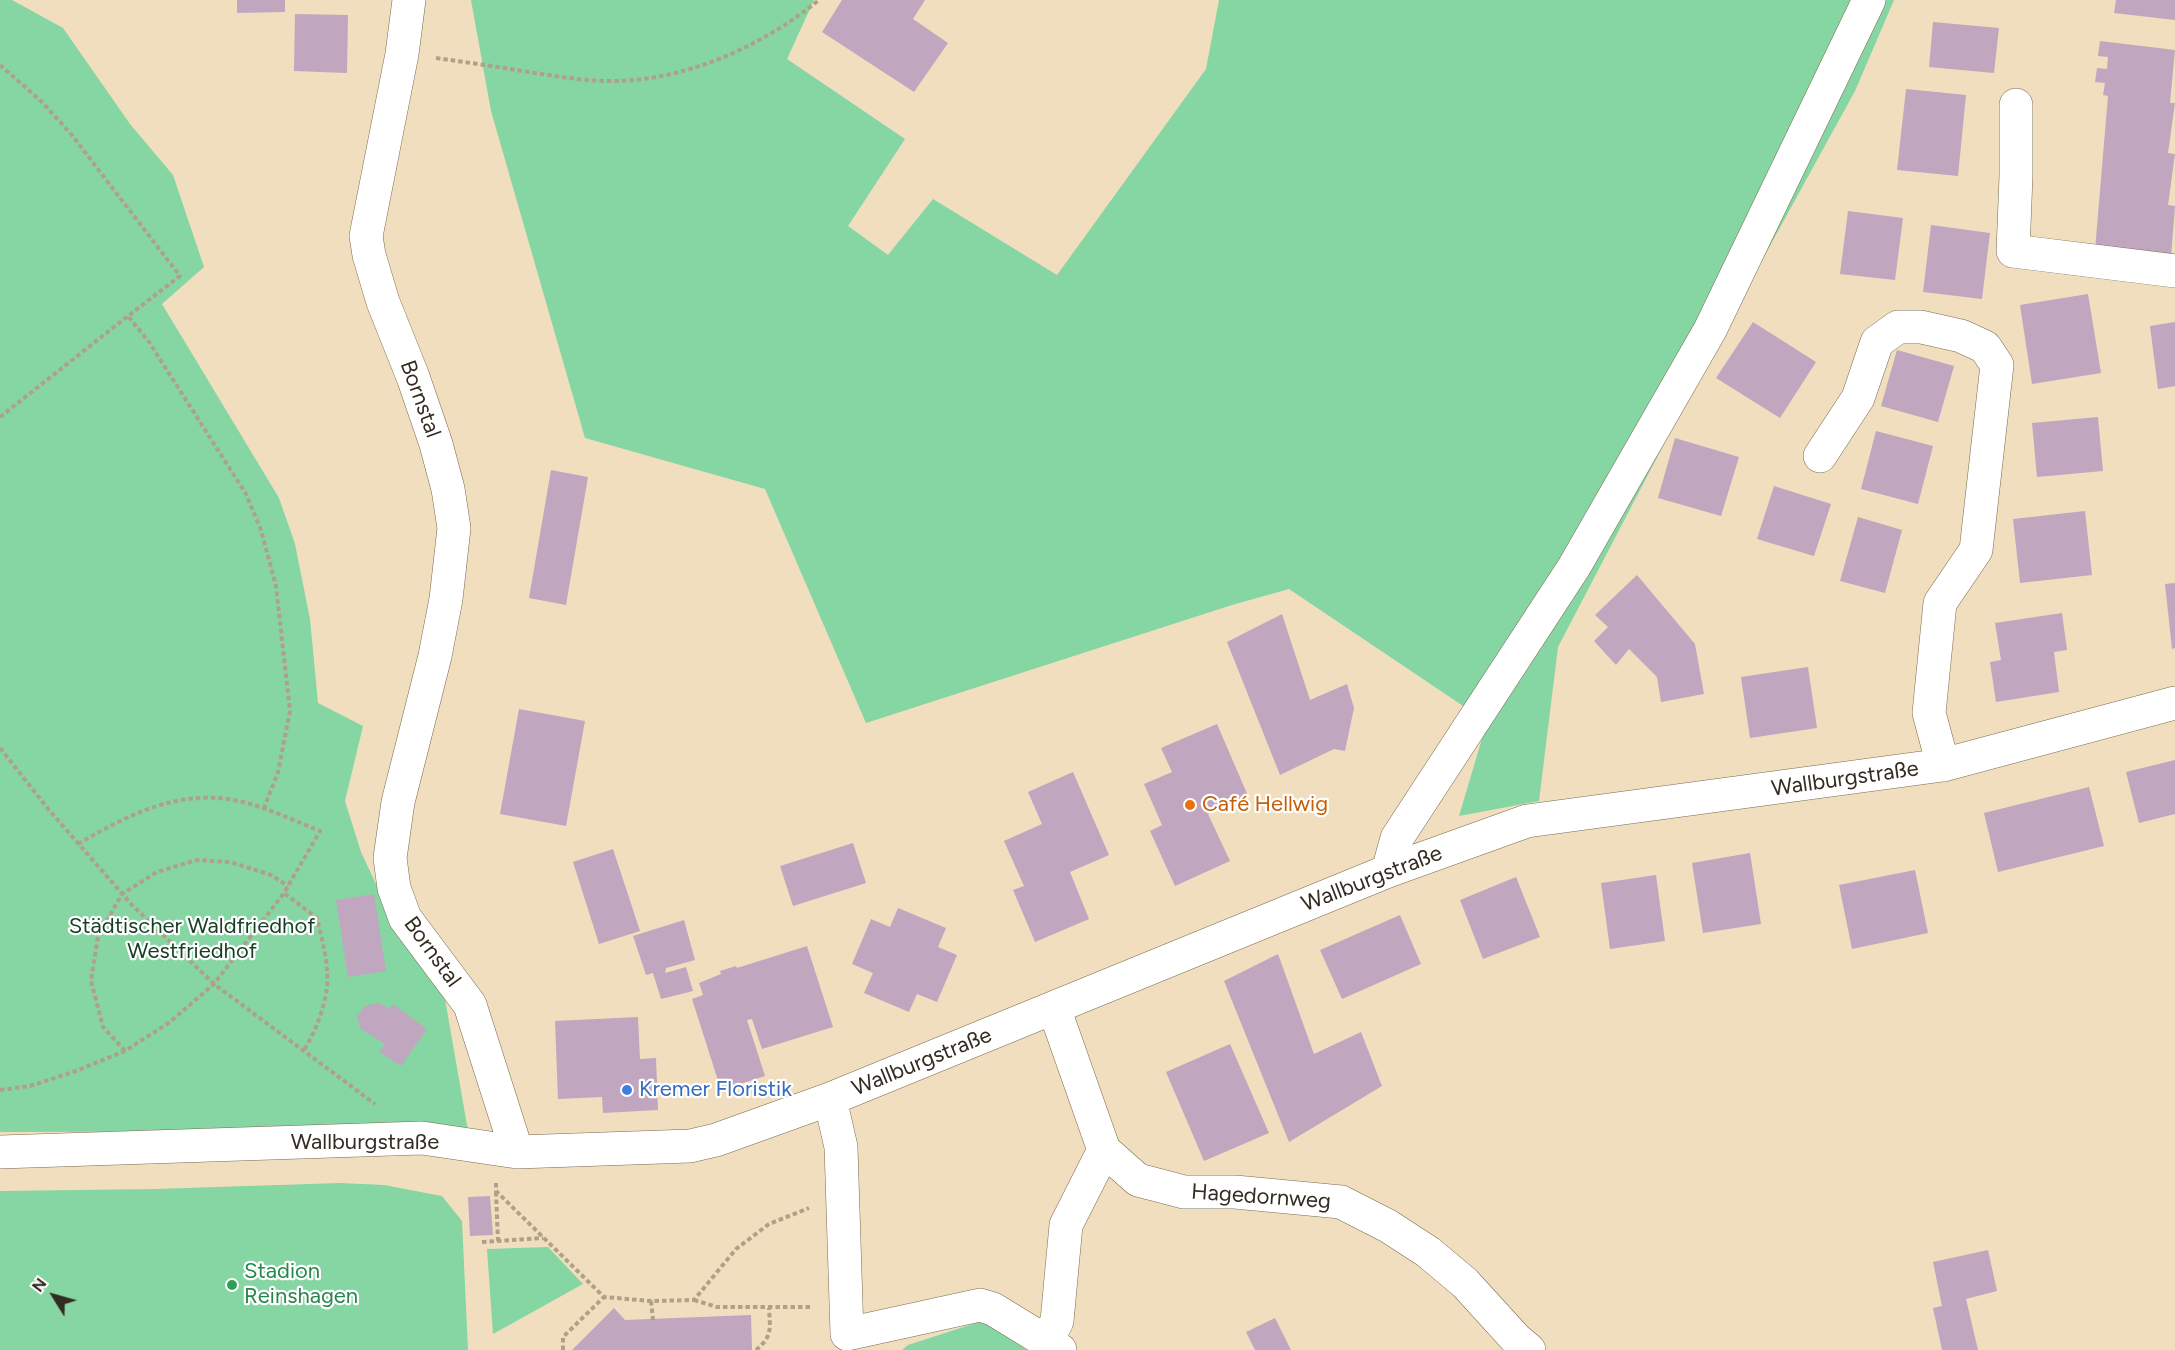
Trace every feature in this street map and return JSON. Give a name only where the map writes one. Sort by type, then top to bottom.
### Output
[{"type":"street","name":"Bornstal","points":[[410,0],[402,54],[366,236],[369,255],[383,302],[413,377],[436,444],[448,489],[454,528],[446,599],[437,645],[398,802],[390,858],[394,888],[405,918],[471,1005],[507,1150]]},
{"type":"street","points":[[1388,871],[1398,838],[1574,567],[1710,330],[1869,0]]},
{"type":"street","points":[[2016,105],[2013,251],[2175,271]]},
{"type":"street","name":"Wallburgstraße","points":[[1820,456],[1858,398],[1877,342],[1898,327],[1921,327],[1962,336],[1985,347],[1997,365],[1976,550],[1940,603],[1929,713],[1943,765]]},
{"type":"street","name":"Wallburgstraße","points":[[0,1152],[422,1138],[507,1150],[690,1146],[716,1140],[830,1100],[1388,871],[1527,821],[1943,765],[2175,703]]},
{"type":"street","name":"Hagedornweg","points":[[1054,1008],[1104,1150],[1138,1180],[1184,1192],[1235,1192],[1341,1202],[1388,1226],[1428,1252],[1465,1282],[1516,1340],[1529,1350]]},
{"type":"street","name":"Wallburgstraße","points":[[830,1100],[841,1147],[847,1320]]},
{"type":"street","points":[[847,1320],[980,1305],[993,1309],[1053,1346],[1066,1225],[1104,1150]]},
{"type":"path","points":[[402,54],[565,78],[606,81],[645,78],[715,61],[802,14],[819,0]]},
{"type":"path","points":[[0,64],[41,101],[71,134],[180,276],[0,417]]},
{"type":"path","points":[[128,316],[148,342],[246,494],[261,530],[276,586],[290,711],[279,772],[264,808]]},
{"type":"path","points":[[0,748],[49,810],[122,894],[214,984],[422,1138]]},
{"type":"path","points":[[0,1090],[30,1086],[76,1071],[125,1051],[170,1022],[214,984],[284,893],[320,831],[264,808],[240,802],[201,799],[159,804],[116,821],[78,844]]},
{"type":"path","points":[[125,1051],[103,1027],[91,981],[98,936],[122,894],[156,872],[197,860],[230,862],[271,875],[288,886]]},
{"type":"path","points":[[284,893],[317,918],[328,972],[322,1012],[304,1050]]},
{"type":"path","points":[[498,1241],[496,1191],[507,1150]]},
{"type":"path","points":[[496,1191],[604,1297],[694,1300],[717,1307],[769,1308],[847,1320]]},
{"type":"path","points":[[694,1300],[736,1249],[769,1224],[843,1194]]},
{"type":"path","points":[[482,1242],[544,1238]]},
{"type":"path","points":[[563,1350],[563,1337],[604,1297]]},
{"type":"path","points":[[651,1300],[653,1320]]},
{"type":"path","points":[[756,1350],[767,1341],[770,1330],[769,1308]]},
{"type":"green space","name":"Städtischer Waldfriedhof Westfriedhof","points":[[0,0],[12,0],[63,28],[130,124],[173,175],[204,267],[162,304],[279,498],[295,544],[310,619],[318,703],[363,726],[345,801],[361,852],[399,933],[445,999],[468,1131],[0,1132]]},
{"type":"green space","points":[[471,0],[814,0],[787,59],[905,139],[848,226],[888,255],[933,199],[1057,275],[1206,69],[1219,0],[1894,0],[1855,91],[1721,335],[1558,647],[1539,801],[1459,816],[1487,722],[1289,589],[1232,605],[866,723],[765,489],[585,438],[491,111]]},
{"type":"green space","name":"Stadion Reinshagen","points":[[340,1183],[384,1185],[442,1196],[462,1221],[468,1350],[0,1350],[0,1191]]},
{"type":"green space","points":[[548,1247],[583,1284],[493,1334],[487,1249]]},
{"type":"green space","points":[[982,1321],[1027,1350],[902,1350],[908,1345]]},
{"type":"building","points":[[237,0],[285,0],[285,12],[237,13]]},
{"type":"building","points":[[842,0],[925,0],[913,19],[948,43],[914,92],[822,32]]},
{"type":"building","points":[[2116,0],[2175,0],[2175,20],[2114,13]]},
{"type":"building","points":[[295,14],[348,15],[347,73],[294,71]]},
{"type":"building","points":[[1933,22],[1999,28],[1994,73],[1929,67]]},
{"type":"building","points":[[2100,41],[2175,50],[2170,103],[2175,103],[2168,153],[2175,154],[2168,205],[2175,206],[2171,257],[2095,250],[2108,96],[2103,95],[2105,83],[2095,82],[2097,68],[2107,69],[2108,57],[2098,56]]},
{"type":"building","points":[[1906,89],[1966,95],[1958,176],[1897,170]]},
{"type":"building","points":[[1848,211],[1903,218],[1895,280],[1840,274]]},
{"type":"building","points":[[1931,225],[1990,233],[1982,299],[1923,292]]},
{"type":"building","points":[[2088,294],[2101,373],[2032,384],[2020,305]]},
{"type":"building","points":[[1753,322],[1816,362],[1780,418],[1716,378]]},
{"type":"building","points":[[2175,322],[2175,386],[2158,389],[2150,326]]},
{"type":"building","points":[[1897,350],[1954,366],[1938,422],[1881,406]]},
{"type":"building","points":[[2098,417],[2103,471],[2037,477],[2032,423]]},
{"type":"building","points":[[1876,431],[1933,446],[1918,504],[1861,489]]},
{"type":"building","points":[[1675,438],[1739,457],[1721,516],[1658,498]]},
{"type":"building","points":[[551,470],[588,477],[566,605],[529,598]]},
{"type":"building","points":[[1774,486],[1831,504],[1814,556],[1757,539]]},
{"type":"building","points":[[2085,511],[2092,575],[2020,583],[2013,519]]},
{"type":"building","points":[[1858,517],[1902,530],[1885,593],[1840,581]]},
{"type":"building","points":[[1637,575],[1695,644],[1704,694],[1661,702],[1657,677],[1629,649],[1616,665],[1594,641],[1608,627],[1595,615]]},
{"type":"building","points":[[2175,583],[2175,648],[2172,649],[2165,584]]},
{"type":"building","points":[[2062,613],[2067,650],[2054,652],[2059,692],[1996,702],[1990,662],[2001,660],[1995,623]]},
{"type":"building","points":[[1282,614],[1310,700],[1347,684],[1354,708],[1345,751],[1334,749],[1280,775],[1227,642]]},
{"type":"building","points":[[1808,667],[1817,728],[1750,738],[1741,677]]},
{"type":"building","points":[[519,709],[585,721],[566,826],[500,814]]},
{"type":"building","name":"Café Hellwig","points":[[1217,724],[1248,796],[1208,814],[1230,861],[1175,886],[1150,831],[1162,825],[1144,784],[1172,772],[1161,748]]},
{"type":"building","points":[[2175,760],[2175,814],[2139,823],[2126,772]]},
{"type":"building","points":[[1073,772],[1109,855],[1070,872],[1089,919],[1035,942],[1013,890],[1024,886],[1004,841],[1042,824],[1028,792]]},
{"type":"building","points":[[2089,787],[2104,846],[1998,872],[1984,813]]},
{"type":"building","points":[[853,843],[866,883],[793,906],[780,866]]},
{"type":"building","points":[[613,849],[640,931],[599,944],[573,862]]},
{"type":"building","points":[[1750,853],[1761,924],[1703,933],[1692,863]]},
{"type":"building","points":[[1915,870],[1928,933],[1852,949],[1839,885]]},
{"type":"building","points":[[1656,875],[1665,941],[1610,949],[1601,883]]},
{"type":"building","points":[[1516,877],[1540,937],[1483,959],[1460,900]]},
{"type":"building","points":[[374,894],[386,971],[348,977],[336,900]]},
{"type":"building","points":[[898,908],[946,928],[938,947],[957,955],[937,1002],[917,994],[909,1012],[864,993],[873,973],[852,964],[871,919],[890,927]]},
{"type":"building","points":[[1400,915],[1421,964],[1342,999],[1320,950]]},
{"type":"building","points":[[684,920],[695,960],[666,968],[665,973],[686,967],[693,991],[661,999],[653,973],[646,975],[633,936]]},
{"type":"building","points":[[807,946],[833,1027],[762,1049],[752,1019],[747,1020],[765,1076],[721,1090],[692,999],[703,995],[699,983],[721,974],[720,971],[736,966],[737,968]]},
{"type":"building","points":[[1278,954],[1314,1054],[1361,1032],[1382,1086],[1289,1142],[1224,981]]},
{"type":"building","points":[[379,1003],[389,1009],[393,1004],[427,1029],[401,1066],[379,1052],[385,1044],[361,1029],[357,1017],[365,1006]]},
{"type":"building","points":[[638,1017],[640,1059],[656,1058],[658,1110],[603,1113],[602,1097],[558,1099],[555,1021]]},
{"type":"building","points":[[1230,1044],[1269,1133],[1204,1161],[1166,1072]]},
{"type":"building","points":[[490,1196],[493,1235],[470,1236],[468,1197]]},
{"type":"building","points":[[1988,1250],[1997,1291],[1966,1299],[1978,1350],[1942,1350],[1933,1308],[1942,1306],[1933,1262]]},
{"type":"building","points":[[614,1308],[625,1320],[751,1315],[752,1350],[572,1350]]},
{"type":"building","points":[[1275,1318],[1291,1350],[1255,1350],[1246,1332]]},
{"type":"place","name":"Café Hellwig","points":[[1190,805]]},
{"type":"place","name":"Kremer Floristik","points":[[627,1090]]},
{"type":"place","name":"Stadion Reinshagen","points":[[232,1285]]}]
